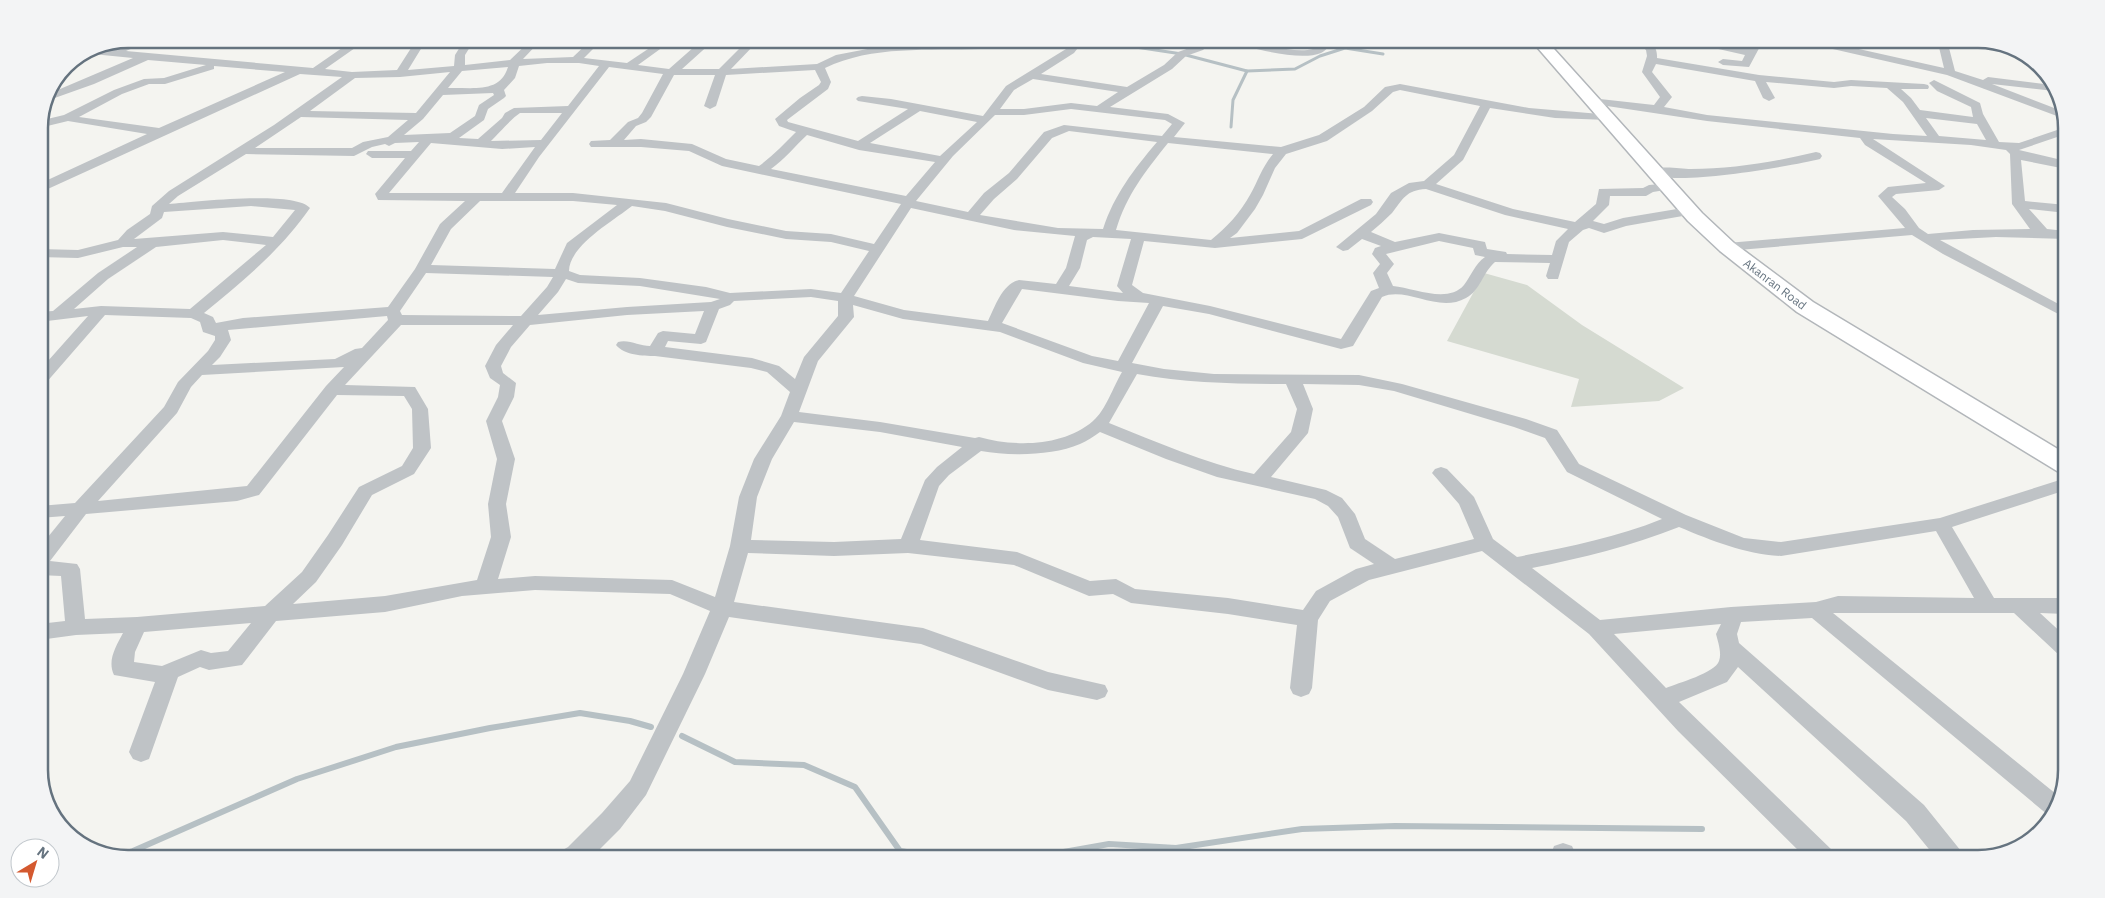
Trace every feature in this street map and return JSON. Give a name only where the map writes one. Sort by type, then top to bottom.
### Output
[{"type":"main road","name":"Akanran Road","points":[[1545,48],[1690,211],[1727,247],[1805,307],[2058,460]]},
{"type":"street","points":[[112,53],[125,48]]},
{"type":"street","points":[[315,72],[349,48]]},
{"type":"street","points":[[400,74],[416,48]]},
{"type":"street","points":[[414,155],[372,154],[419,117],[459,68],[460,55],[464,48]]},
{"type":"street","points":[[440,92],[498,89],[510,78],[515,62],[528,48]]},
{"type":"street","points":[[576,60],[589,48]]},
{"type":"street","points":[[628,67],[656,48]]},
{"type":"street","points":[[614,144],[632,124],[642,120],[647,115],[671,72],[699,48]]},
{"type":"street","points":[[710,106],[720,73],[745,48]]},
{"type":"street","points":[[101,53],[352,75],[400,74],[515,62],[576,60],[671,72],[720,73],[819,67],[840,57],[860,51],[916,48]]},
{"type":"street","points":[[584,850],[638,788],[694,674],[722,608],[740,546],[748,497],[763,459],[789,416],[800,391],[810,360],[846,317],[845,298],[908,202],[943,160],[989,116],[1010,88],[1049,65],[1071,48]]},
{"type":"street","points":[[1100,109],[1168,67],[1182,54],[1199,48]]},
{"type":"street","points":[[1275,48],[1311,52],[1321,48]]},
{"type":"street","points":[[1650,48],[1652,55],[1647,72],[1666,97],[1657,109]]},
{"type":"street","points":[[1686,48],[1686,55]]},
{"type":"street","points":[[1720,48],[1752,53]]},
{"type":"street","points":[[1652,55],[1686,55],[1745,65],[1754,48]]},
{"type":"street","points":[[1842,48],[1975,80],[2056,113]]},
{"type":"street","points":[[1944,48],[1948,72]]},
{"type":"street","points":[[1721,62],[1725,49]]},
{"type":"street","points":[[1652,55],[1764,88],[1806,94]]},
{"type":"street","points":[[55,95],[146,57]]},
{"type":"street","points":[[48,123],[68,118],[118,92],[148,81],[165,81],[220,64]]},
{"type":"street","points":[[506,198],[545,143],[606,64]]},
{"type":"street","points":[[819,67],[826,82],[824,87],[804,100],[781,119],[783,124],[859,146],[943,160]]},
{"type":"street","points":[[48,184],[274,80],[303,70]]},
{"type":"street","points":[[1907,100],[1929,85],[1940,81],[1948,72]]},
{"type":"street","points":[[123,243],[132,233],[157,215],[157,209],[163,202],[193,180],[286,123],[352,75]]},
{"type":"street","points":[[1030,75],[1130,91]]},
{"type":"street","points":[[1975,80],[2046,87]]},
{"type":"street","points":[[1764,88],[1851,83],[1891,86],[1929,85],[1976,105],[1977,114],[1994,144]]},
{"type":"street","points":[[1891,86],[1907,100],[1914,113],[1936,140]]},
{"type":"street","points":[[971,217],[990,196],[1013,176],[1048,135],[1068,128],[1100,133],[1166,138],[1216,146],[1282,151],[1323,138],[1368,109],[1393,88],[1400,87],[1486,105],[1557,115],[1608,117]]},
{"type":"street","points":[[243,150],[260,152],[354,152],[367,145],[391,140],[453,136],[480,118],[483,107],[500,96],[498,89]]},
{"type":"street","points":[[518,110],[518,106],[524,98]]},
{"type":"street","points":[[862,99],[989,116],[1071,106],[1168,117],[1179,123],[1133,179],[1116,209],[1108,233]]},
{"type":"street","points":[[1591,101],[1657,109],[1707,118],[1864,135],[1994,144],[2057,162]]},
{"type":"street","points":[[1427,185],[1459,158],[1486,105]]},
{"type":"street","points":[[859,146],[885,127],[918,107]]},
{"type":"street","points":[[481,143],[507,120],[509,115],[518,110],[572,110]]},
{"type":"street","points":[[1914,113],[1981,121]]},
{"type":"street","points":[[298,114],[419,117]]},
{"type":"street","points":[[68,118],[161,132]]},
{"type":"street","points":[[286,123],[318,126]]},
{"type":"street","points":[[761,170],[779,158],[805,130]]},
{"type":"street","points":[[2013,150],[2057,133]]},
{"type":"street","points":[[1864,135],[1869,142],[1940,186],[1893,190],[1884,194],[1920,234],[2057,309]]},
{"type":"street","points":[[428,139],[505,145],[545,143]]},
{"type":"street","points":[[428,139],[381,194],[383,197],[573,197],[629,202],[666,206],[727,223],[786,235],[830,238],[878,249]]},
{"type":"street","points":[[595,144],[650,144],[692,148],[722,162],[971,217],[1058,232],[1108,233],[1214,244],[1302,236],[1366,202]]},
{"type":"street","points":[[2013,150],[2019,204],[2036,227],[2057,236]]},
{"type":"street","points":[[1214,244],[1232,230],[1248,209],[1257,195],[1270,166],[1282,151]]},
{"type":"street","points":[[1553,276],[1563,241],[1602,205],[1604,192],[1646,192],[1662,179],[1686,174],[1754,170],[1816,156]]},
{"type":"street","points":[[1343,247],[1376,220],[1403,191],[1414,186],[1427,185],[1510,212],[1578,227],[1590,224],[1604,230],[1623,222],[1690,211]]},
{"type":"street","points":[[48,511],[237,495],[253,491],[332,390],[371,346],[392,328],[395,315],[445,227],[478,196]]},
{"type":"street","points":[[485,587],[500,537],[497,504],[506,459],[494,421],[506,397],[508,383],[496,375],[493,366],[504,345],[553,289],[562,273],[562,265],[572,246],[629,202]]},
{"type":"street","points":[[157,209],[256,203],[294,205],[303,208],[278,242],[248,270],[193,314]]},
{"type":"street","points":[[2019,204],[2057,208]]},
{"type":"street","points":[[1060,290],[1073,268],[1081,238],[1092,232]]},
{"type":"street","points":[[1360,233],[1394,246]]},
{"type":"street","points":[[1727,247],[1920,234],[2057,236]]},
{"type":"street","points":[[48,253],[78,254],[123,243],[152,243],[223,236],[278,242]]},
{"type":"street","points":[[1138,236],[1124,286],[1138,297]]},
{"type":"street","points":[[1387,290],[1380,273],[1387,264],[1378,254],[1380,251],[1394,246],[1439,237],[1480,245],[1480,252],[1516,257]]},
{"type":"street","points":[[57,315],[103,276],[152,243]]},
{"type":"street","points":[[993,326],[1013,288],[1019,284],[1118,297],[1138,297],[1210,310],[1341,344],[1347,343],[1376,294],[1380,291],[1387,290],[1432,299],[1455,298],[1466,293],[1486,261],[1492,258],[1558,259]]},
{"type":"street","points":[[422,269],[562,273],[578,279],[640,282],[706,291],[730,297],[811,293],[845,298],[903,314],[993,326],[1033,338],[1089,360],[1126,368],[1214,379],[1360,380],[1396,387],[1520,423],[1551,434],[1573,468],[1679,520],[1741,544],[1761,548],[1781,549],[1941,524],[2058,487]]},
{"type":"street","points":[[208,329],[243,323],[395,315],[524,321],[627,311],[713,306],[725,302],[730,297]]},
{"type":"street","points":[[789,416],[880,427],[1003,448],[1037,448],[1074,440],[1099,425],[1108,413],[1126,368],[1158,302]]},
{"type":"street","points":[[655,351],[663,336],[701,339],[713,306]]},
{"type":"street","points":[[48,371],[101,310]]},
{"type":"street","points":[[48,316],[101,310],[193,314],[208,320],[208,329]]},
{"type":"street","points":[[48,551],[82,508],[171,409],[184,385],[214,354],[222,340],[222,333],[208,329]]},
{"type":"street","points":[[624,345],[642,351],[752,363],[773,369],[800,391]]},
{"type":"street","points":[[197,370],[338,364],[371,346]]},
{"type":"street","points":[[1258,480],[1299,433],[1305,409],[1292,379]]},
{"type":"street","points":[[136,625],[124,652],[122,669],[166,675],[201,658],[209,662],[234,659],[271,613],[309,577],[335,540],[364,491],[408,470],[422,448],[420,409],[409,390],[332,390]]},
{"type":"street","points":[[1099,425],[1172,456],[1223,473],[1320,494],[1335,502],[1346,514],[1357,543],[1392,566]]},
{"type":"street","points":[[908,546],[931,484],[943,471],[979,443]]},
{"type":"street","points":[[1441,473],[1467,500],[1486,543],[1596,628],[1662,699],[1815,850]]},
{"type":"street","points":[[1514,565],[1592,549],[1638,536],[1679,520]]},
{"type":"street","points":[[1941,524],[1989,606]]},
{"type":"street","points":[[1301,688],[1308,619],[1323,596],[1363,574],[1486,543]]},
{"type":"street","points":[[740,546],[834,549],[908,546],[1018,559],[1089,589],[1116,586],[1131,596],[1228,606],[1308,619]]},
{"type":"street","points":[[48,568],[70,569],[76,627]]},
{"type":"street","points":[[48,631],[76,627],[136,625],[385,604],[462,589],[485,587],[535,584],[672,588],[722,608],[923,636],[1048,681],[1097,691]]},
{"type":"street","points":[[1596,628],[1731,615],[1816,610],[1838,604],[2058,606]]},
{"type":"street","points":[[2018,605],[2058,641]]},
{"type":"street","points":[[1816,610],[2050,803]]},
{"type":"street","points":[[1662,699],[1719,676],[1728,665],[1730,647],[1726,634],[1731,626],[1731,615]]},
{"type":"street","points":[[1730,647],[1914,813],[1945,850]]},
{"type":"street","points":[[141,752],[169,672]]},
{"type":"shaded area","points":[[1484,273],[1527,285],[1582,325],[1684,388],[1659,401],[1571,407],[1579,379],[1447,341]]},
{"type":"waterway","points":[[1142,48],[1182,54],[1247,71]]},
{"type":"waterway","points":[[1247,71],[1295,69],[1320,56],[1345,48],[1383,54]]},
{"type":"waterway","points":[[1231,127],[1233,100],[1247,71]]},
{"type":"waterway","points":[[135,850],[297,779],[396,747],[490,728],[580,713],[630,721],[651,727]]},
{"type":"waterway","points":[[682,736],[735,762],[804,765],[855,787],[899,850]]},
{"type":"waterway","points":[[1075,850],[1109,844],[1176,848],[1302,829],[1395,826],[1702,829]]}]
